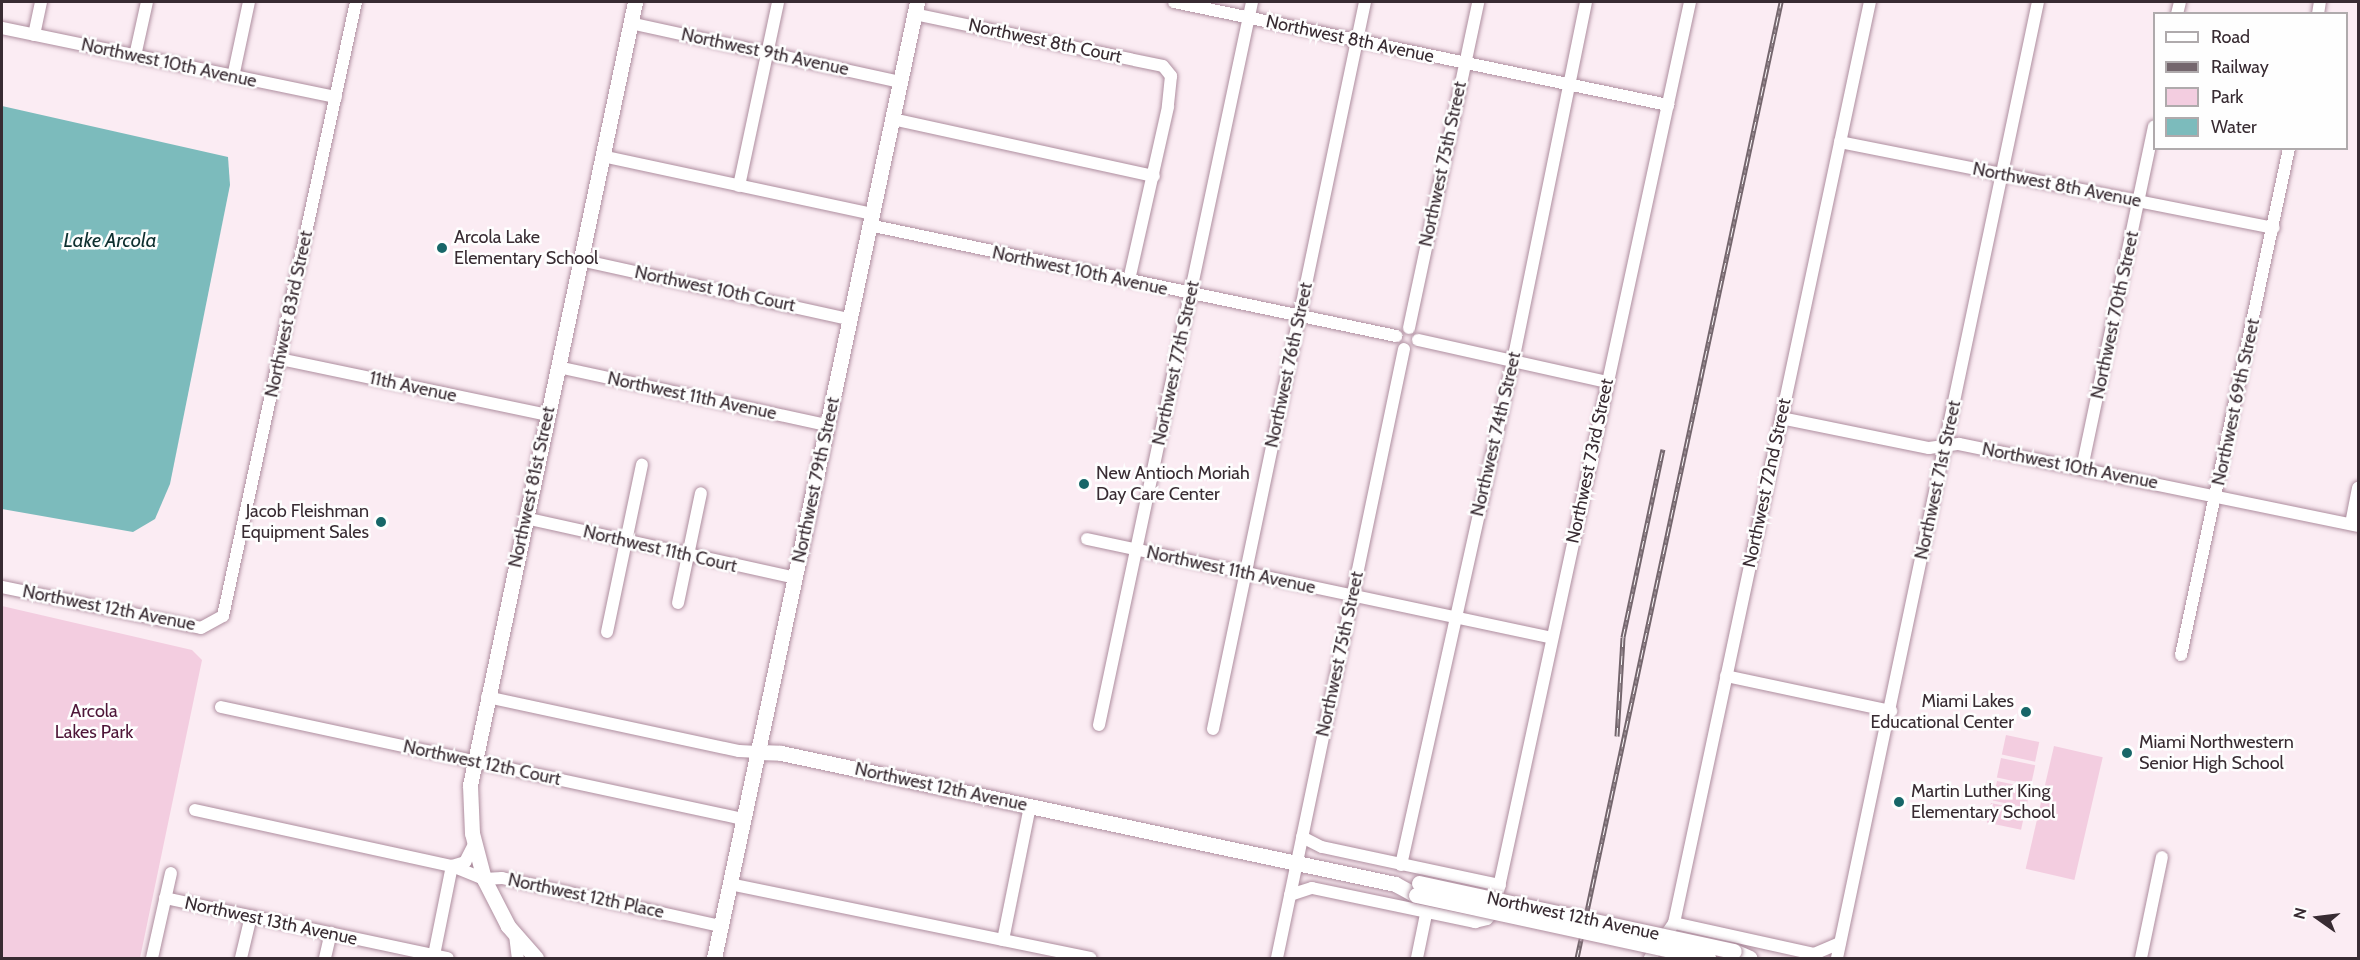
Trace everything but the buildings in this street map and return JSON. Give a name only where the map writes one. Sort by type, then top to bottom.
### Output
[{"type":"main road","name":"Northwest 81st Street","points":[[536,958],[515,935],[484,879],[474,844],[470,795],[487,697],[635,2]]},
{"type":"main road","name":"Northwest 79th Street","points":[[714,958],[916,8]]},
{"type":"main road","name":"Northwest 12th Avenue","points":[[758,752],[781,753],[1395,884],[1708,958]]},
{"type":"main road","name":"Northwest 12th Avenue","points":[[1418,889],[1734,951],[1750,958]]},
{"type":"street","points":[[34,35],[41,2]]},
{"type":"street","points":[[135,56],[147,2]]},
{"type":"street","points":[[233,77],[249,2]]},
{"type":"street","name":"Northwest 83rd Street","points":[[216,623],[223,616],[356,2]]},
{"type":"street","points":[[739,186],[778,2]]},
{"type":"street","name":"Northwest 8th Avenue","points":[[1174,2],[1668,105]]},
{"type":"street","name":"Northwest 77th Street","points":[[1099,725],[1252,2]]},
{"type":"street","name":"Northwest 76th Street","points":[[1213,729],[1365,2]]},
{"type":"street","name":"Northwest 75th Street","points":[[1409,327],[1478,2]]},
{"type":"street","name":"Northwest 74th Street","points":[[1401,865],[1512,361],[1586,2]]},
{"type":"street","name":"Northwest 73rd Street","points":[[1487,919],[1494,910],[1500,885],[1690,2]]},
{"type":"street","name":"Northwest 72nd Street","points":[[1650,958],[1674,923],[1870,2]]},
{"type":"street","name":"Northwest 71st Street","points":[[1837,958],[1891,711],[1944,445],[2038,2]]},
{"type":"street","name":"Northwest 8th Court","points":[[916,8],[1162,66],[1171,76],[1154,176]]},
{"type":"street","name":"Northwest 9th Avenue","points":[[630,23],[900,82]]},
{"type":"street","name":"Northwest 10th Avenue","points":[[2,28],[336,97]]},
{"type":"street","points":[[892,119],[1154,176],[1129,280]]},
{"type":"street","name":"Northwest 70th Street","points":[[2082,468],[2153,131]]},
{"type":"street","name":"Northwest 8th Avenue","points":[[1840,142],[2274,228]]},
{"type":"street","name":"Northwest 69th Street","points":[[2181,655],[2274,228],[2289,150]]},
{"type":"street","name":"Northwest 10th Avenue","points":[[602,156],[739,186],[870,220],[1129,280],[1396,336]]},
{"type":"street","name":"Northwest 10th Court","points":[[580,260],[849,319]]},
{"type":"street","points":[[1409,327],[1416,332],[1418,340],[1413,347],[1404,349],[1397,343],[1396,336],[1400,330],[1409,327]]},
{"type":"street","points":[[1418,340],[1607,381]]},
{"type":"street","name":"Northwest 75th Street","points":[[1277,958],[1404,349]]},
{"type":"street","name":"11th Avenue","points":[[280,359],[547,415]]},
{"type":"street","name":"Northwest 11th Avenue","points":[[558,367],[827,425]]},
{"type":"street","name":"Northwest 10th Avenue","points":[[1781,418],[1929,448],[1959,444],[2355,525]]},
{"type":"street","points":[[607,632],[642,465]]},
{"type":"street","points":[[2355,525],[2358,489]]},
{"type":"street","points":[[678,603],[700,493]]},
{"type":"street","name":"Northwest 11th Court","points":[[525,518],[795,578]]},
{"type":"street","name":"Northwest 11th Avenue","points":[[1087,539],[1552,638]]},
{"type":"street","name":"Northwest 12th Avenue","points":[[2,587],[201,628],[216,623]]},
{"type":"street","points":[[1726,676],[1891,711]]},
{"type":"street","name":"Northwest 12th Avenue","points":[[487,697],[739,751],[758,752]]},
{"type":"street","name":"Northwest 12th Court","points":[[221,707],[743,819]]},
{"type":"street","points":[[1003,940],[1030,806]]},
{"type":"street","name":"Northwest 12th Place","points":[[195,810],[452,866],[484,879],[502,878],[721,926]]},
{"type":"street","name":"Northwest 12th Avenue","points":[[1302,837],[1322,848],[1500,885]]},
{"type":"street","points":[[434,955],[452,866],[465,862],[474,844]]},
{"type":"street","points":[[2141,958],[2162,857]]},
{"type":"street","points":[[152,958],[171,873]]},
{"type":"street","points":[[730,884],[1090,958]]},
{"type":"street","name":"Northwest 12th Avenue","points":[[1290,895],[1312,888],[1426,914],[1475,922],[1487,919]]},
{"type":"street","name":"Northwest 13th Avenue","points":[[165,898],[448,958]]},
{"type":"street","points":[[1417,958],[1426,914]]},
{"type":"street","points":[[242,958],[251,916]]},
{"type":"street","name":"Northwest 12th Avenue","points":[[1674,923],[1814,954],[1840,943]]},
{"type":"street","points":[[325,958],[331,933]]},
{"type":"street","points":[[515,935],[518,958]]},
{"type":"green space","name":"Arcola Lakes Park","points":[[2,606],[192,650],[202,660],[140,958],[2,958]]},
{"type":"green space","points":[[2006,735],[2039,742],[2035,762],[2002,755]]},
{"type":"green space","points":[[2054,746],[2103,757],[2074,880],[2026,869]]},
{"type":"green space","points":[[2001,758],[2035,765],[2031,785],[1997,778]]},
{"type":"green space","points":[[1997,781],[2030,788],[2026,808],[1993,801]]},
{"type":"green space","points":[[1991,803],[2025,810],[2021,830],[1987,823]]},
{"type":"water","name":"Lake Arcola","points":[[2,106],[228,157],[230,185],[170,484],[155,519],[133,532],[2,509]]},
{"type":"railway","points":[[1577,958],[1781,2]]},
{"type":"railway","points":[[1617,736],[1623,637],[1663,449]]},
{"type":"place","name":"Arcola Lake Elementary School","points":[[442,248]]},
{"type":"place","name":"New Antioch Moriah Day Care Center","points":[[1084,484]]},
{"type":"place","name":"Jacob Fleishman Equipment Sales","points":[[381,522]]},
{"type":"place","name":"Miami Lakes Educational Center","points":[[2026,712]]},
{"type":"place","name":"Miami Northwestern Senior High School","points":[[2127,753]]},
{"type":"place","name":"Martin Luther King Elementary School","points":[[1899,802]]}]
